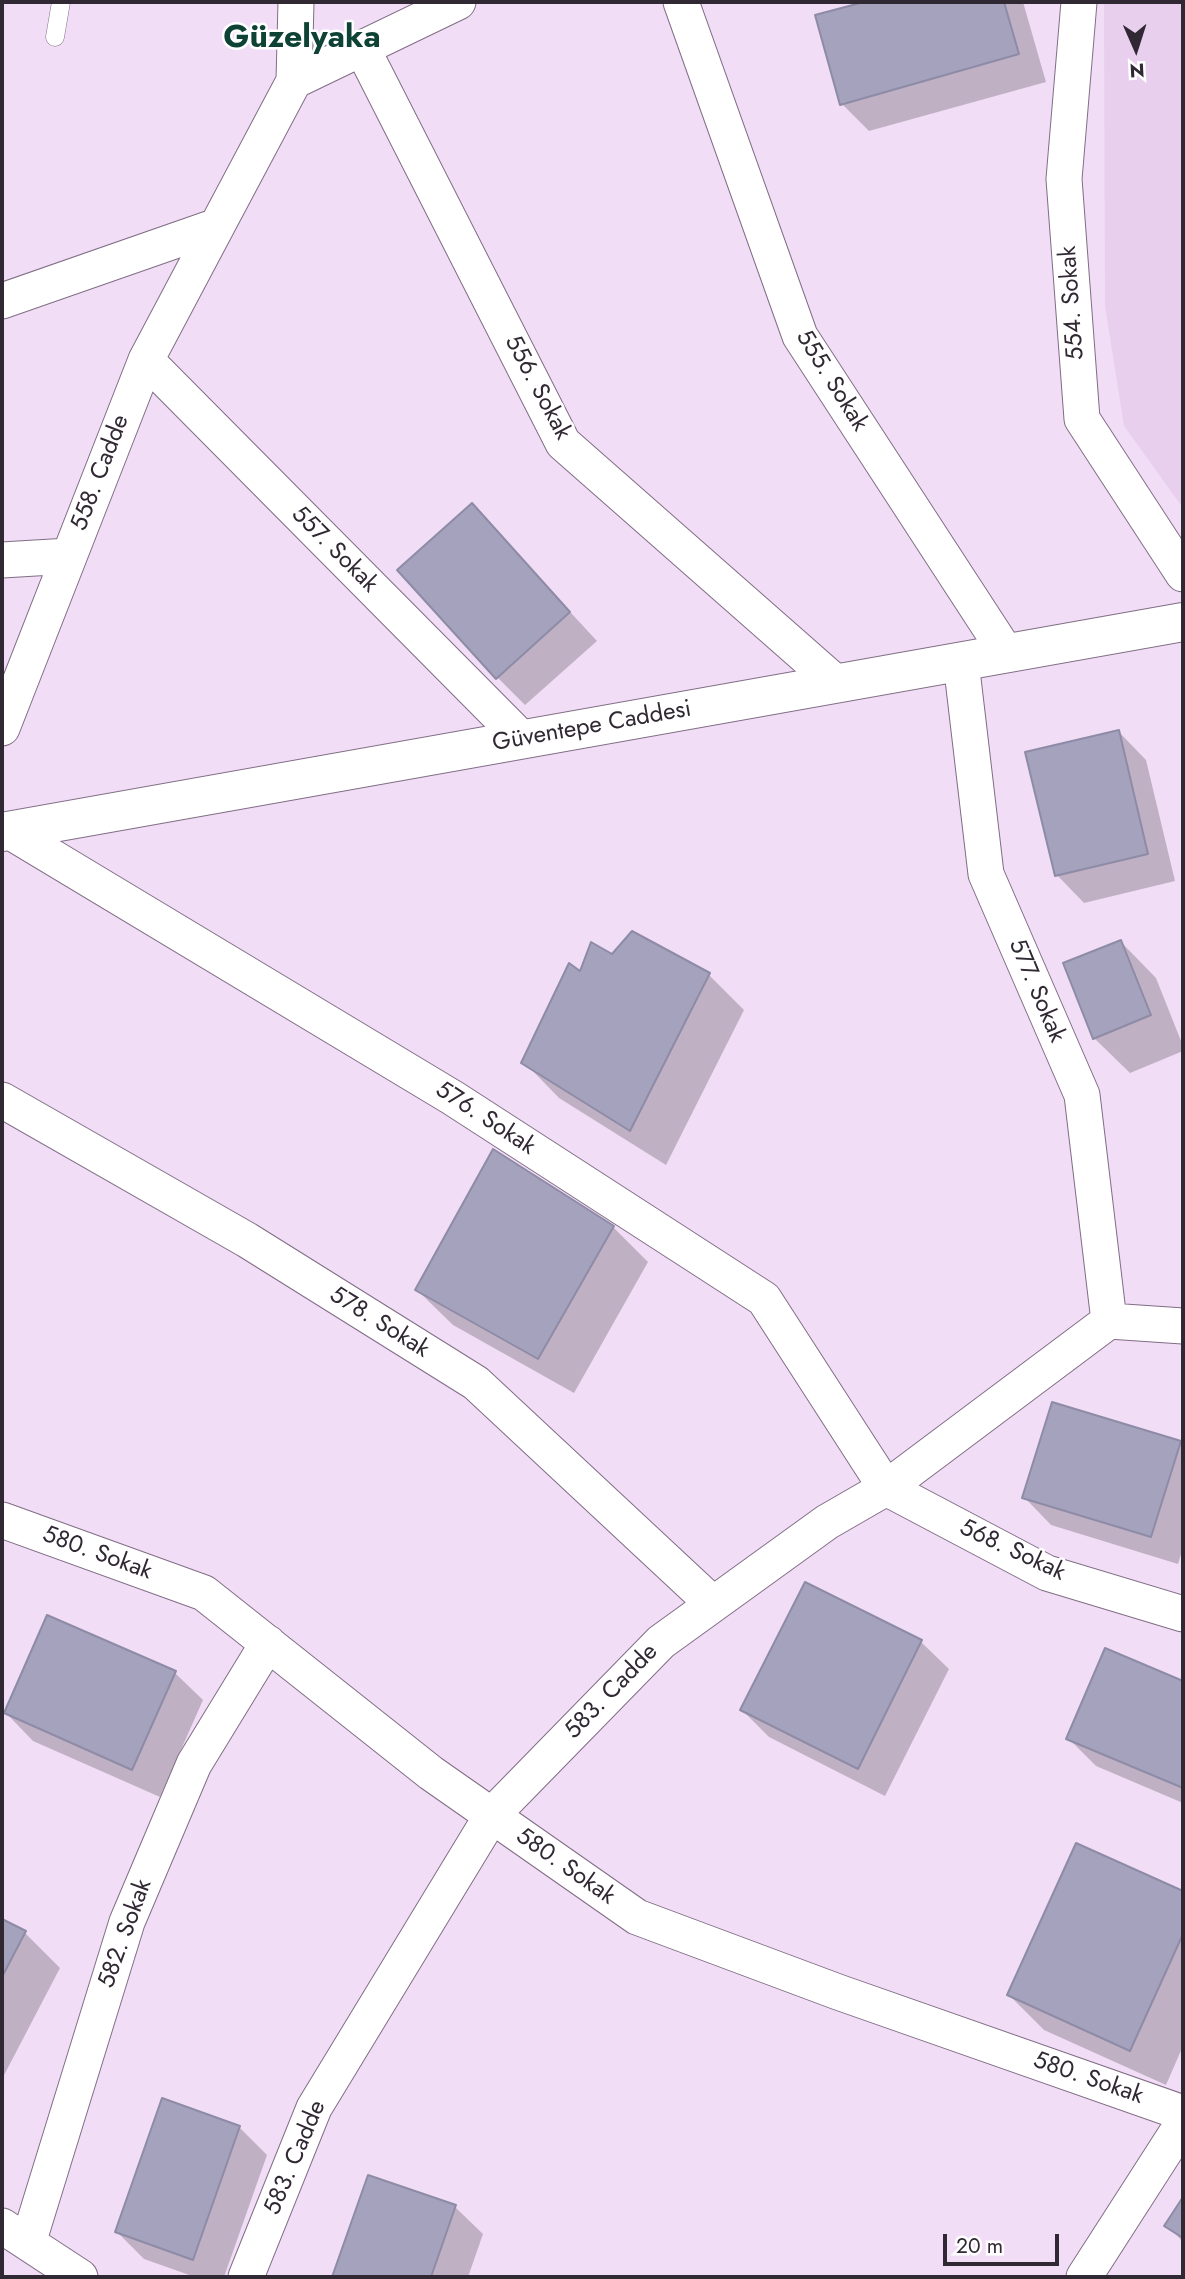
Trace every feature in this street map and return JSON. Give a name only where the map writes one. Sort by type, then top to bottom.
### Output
[{"type":"street","points":[[296,2],[294,81],[458,2]]},
{"type":"street","name":"555. Sokak","points":[[681,2],[800,336],[1007,654]]},
{"type":"street","name":"554. Sokak","points":[[1079,2],[1064,179],[1082,419],[1183,574]]},
{"type":"street","name":"556. Sokak","points":[[362,48],[564,443],[837,684]]},
{"type":"street","name":"558. Cadde","points":[[2,728],[146,360],[294,81]]},
{"type":"street","points":[[2,301],[217,226]]},
{"type":"street","name":"557. Sokak","points":[[146,360],[523,740]]},
{"type":"street","points":[[2,561],[69,556]]},
{"type":"street","name":"Güventepe Caddesi","points":[[5,832],[1183,622]]},
{"type":"street","name":"577. Sokak","points":[[961,662],[986,874],[1082,1095],[1109,1321]]},
{"type":"street","name":"576. Sokak","points":[[5,832],[453,1098],[764,1299],[886,1488]]},
{"type":"street","name":"578. Sokak","points":[[2,1100],[247,1240],[476,1383],[713,1604]]},
{"type":"street","points":[[1109,1321],[1183,1326]]},
{"type":"street","name":"583. Cadde","points":[[246,2277],[314,2108],[492,1815],[661,1642],[827,1522],[886,1488],[1109,1321]]},
{"type":"street","name":"568. Sokak","points":[[886,1488],[1047,1573],[1183,1614]]},
{"type":"street","name":"580. Sokak","points":[[2,1520],[204,1593],[431,1773],[637,1917],[838,1992],[1183,2113]]},
{"type":"street","name":"582. Sokak","points":[[15,2235],[127,1922],[194,1764],[268,1643]]},
{"type":"street","points":[[1084,2277],[1183,2123]]},
{"type":"street","points":[[15,2235],[80,2277]]},
{"type":"lane","points":[[55,37],[61,2]]},
{"type":"shaded area","points":[[1104,2],[1183,2],[1183,508],[1124,426],[1105,306]]},
{"type":"building","points":[[864,2],[1004,2],[1019,54],[840,105],[815,15]]},
{"type":"building","points":[[472,503],[570,612],[496,679],[397,570]]},
{"type":"building","points":[[1119,730],[1148,854],[1055,876],[1025,752]]},
{"type":"building","points":[[632,931],[710,973],[630,1131],[521,1063],[569,963],[580,971],[591,942],[612,954]]},
{"type":"building","points":[[1121,940],[1151,1015],[1093,1039],[1063,963]]},
{"type":"building","points":[[493,1149],[614,1226],[538,1359],[415,1290]]},
{"type":"building","points":[[1052,1402],[1181,1441],[1151,1537],[1022,1498]]},
{"type":"building","points":[[805,1582],[922,1640],[858,1769],[740,1710]]},
{"type":"building","points":[[47,1615],[176,1671],[132,1770],[4,1713]]},
{"type":"building","points":[[1105,1648],[1183,1681],[1183,1788],[1066,1739]]},
{"type":"building","points":[[1076,1843],[1183,1891],[1183,1934],[1130,2051],[1007,1995]]},
{"type":"building","points":[[2,1919],[26,1931],[2,1977]]},
{"type":"building","points":[[162,2098],[240,2126],[193,2260],[115,2232]]},
{"type":"building","points":[[368,2175],[456,2205],[431,2277],[332,2277]]},
{"type":"building","points":[[1183,2197],[1183,2238],[1164,2226]]},
{"type":"district","name":"Güzelyaka","points":[[302,39]]}]
